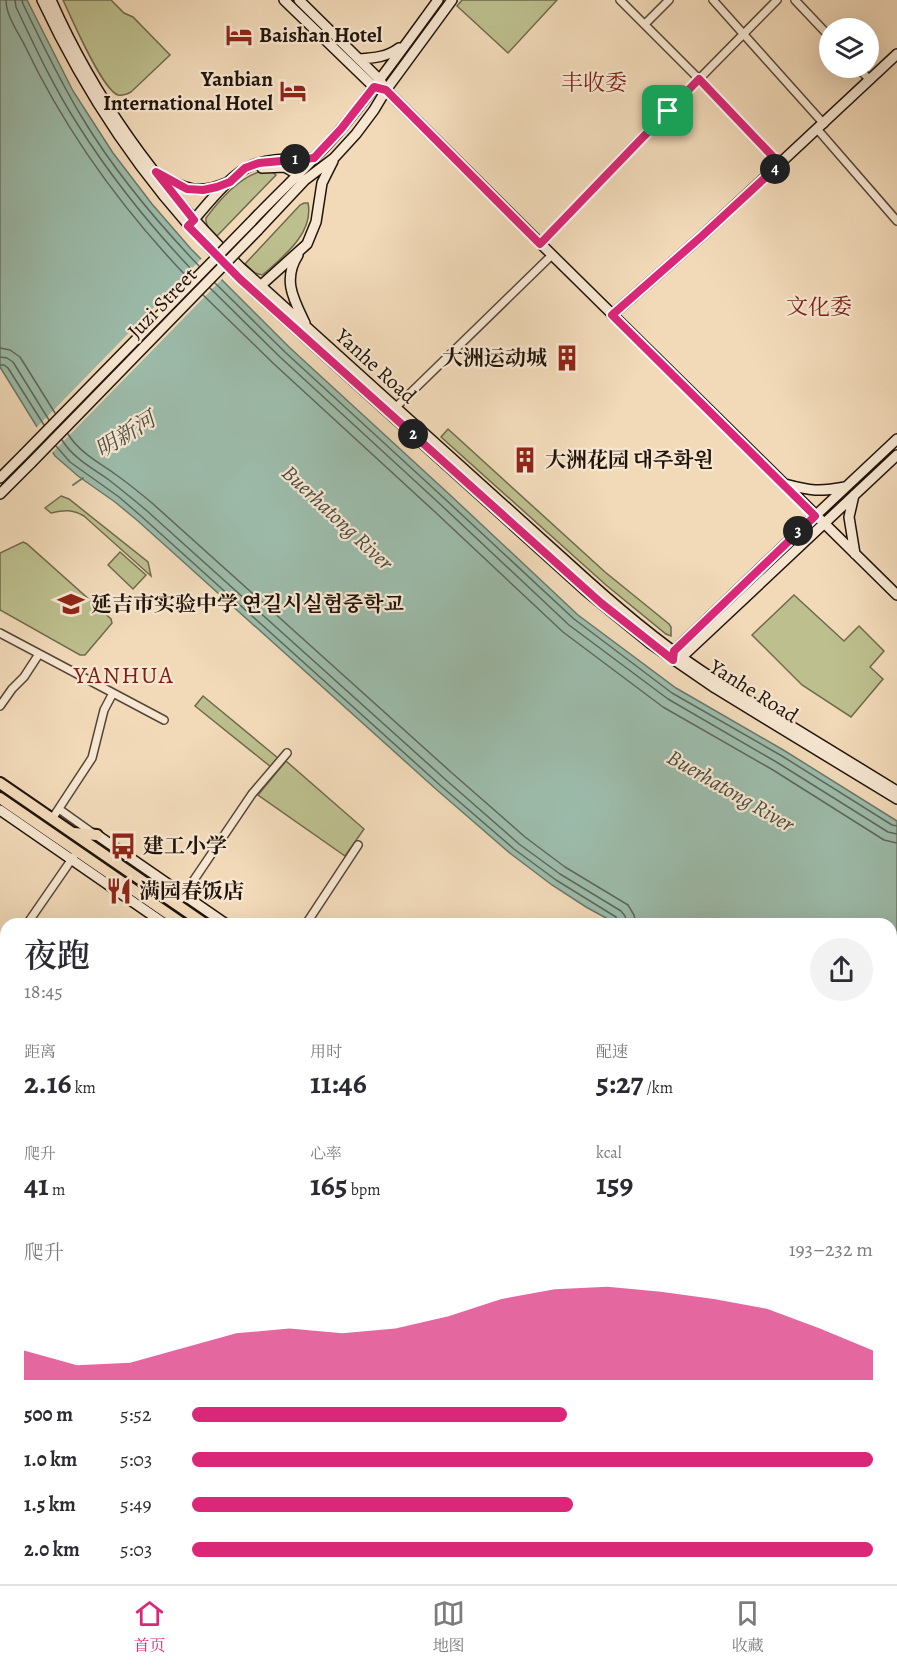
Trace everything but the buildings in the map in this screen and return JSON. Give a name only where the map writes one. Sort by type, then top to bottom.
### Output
[{"type":"main road","name":"Yanhe Road","points":[[42,0],[73,63],[144,173],[192,225],[256,288],[594,597],[725,694],[897,799]]},
{"type":"main road","name":"Yanhe Road","points":[[51,0],[85,68],[192,225]]},
{"type":"main road","points":[[284,0],[386,90],[897,595]]},
{"type":"main road","points":[[298,0],[359,59],[377,83]]},
{"type":"main road","name":"Juzi Street","points":[[0,494],[258,230],[377,83],[438,0]]},
{"type":"main road","name":"Juzi Street","points":[[0,478],[251,222],[301,177],[334,158],[369,117],[452,0]]},
{"type":"main road","points":[[359,59],[388,55],[406,44]]},
{"type":"main road","points":[[612,315],[702,236],[897,54]]},
{"type":"main road","points":[[192,225],[245,168],[259,163],[314,158]]},
{"type":"main road","points":[[256,288],[308,244],[317,218],[320,190],[334,158]]},
{"type":"main road","points":[[192,225],[249,172],[262,168],[284,167],[311,183],[314,190],[309,226],[301,242],[256,288]]},
{"type":"main road","points":[[156,172],[181,186],[196,190],[209,189],[230,182]]},
{"type":"main road","points":[[301,250],[292,271],[291,290],[308,328]]},
{"type":"main road","name":"Yanhe Road","points":[[256,288],[308,328],[600,592],[676,656],[897,791]]},
{"type":"main road","points":[[676,656],[815,516],[897,439]]},
{"type":"main road","points":[[676,656],[897,455]]},
{"type":"main road","points":[[783,484],[817,491],[847,486]]},
{"type":"main road","points":[[854,495],[849,518],[855,554]]},
{"type":"main road","points":[[0,783],[56,814],[74,833],[196,918]]},
{"type":"main road","points":[[0,798],[157,918]]},
{"type":"main road","points":[[0,810],[174,918]]},
{"type":"main road","points":[[74,833],[96,836],[217,918]]},
{"type":"street","points":[[620,0],[780,164]]},
{"type":"street","points":[[645,24],[669,0]]},
{"type":"street","points":[[713,0],[744,33],[897,221]]},
{"type":"street","points":[[540,244],[777,0]]},
{"type":"street","points":[[795,0],[819,25]]},
{"type":"street","points":[[395,408],[552,255]]},
{"type":"street","points":[[0,633],[164,720]]},
{"type":"street","points":[[0,706],[24,677],[39,654]]},
{"type":"street","points":[[96,836],[56,814],[92,758],[104,711],[113,693]]},
{"type":"street","points":[[177,905],[252,794],[287,753]]},
{"type":"street","points":[[310,918],[358,845]]},
{"type":"street","points":[[31,918],[75,855]]},
{"type":"green space","points":[[63,0],[111,0],[124,13],[133,17],[170,55],[131,92],[118,95],[111,90],[96,67]]},
{"type":"green space","points":[[462,0],[557,0],[508,53],[457,6]]},
{"type":"green space","points":[[262,171],[271,171],[276,175],[217,236],[207,226],[206,218],[238,183]]},
{"type":"green space","points":[[304,203],[308,203],[307,224],[296,242],[262,275],[255,273],[245,264]]},
{"type":"green space","points":[[448,429],[605,572],[669,624],[671,636],[606,585],[441,437]]},
{"type":"green space","points":[[61,496],[69,499],[148,562],[151,576],[84,516],[68,511],[51,513],[45,508]]},
{"type":"green space","points":[[23,542],[111,619],[112,623],[85,655],[80,655],[0,610],[0,553]]},
{"type":"green space","points":[[120,552],[146,575],[133,589],[108,565]]},
{"type":"green space","points":[[794,595],[844,641],[859,626],[884,651],[870,667],[883,679],[851,717],[802,685],[752,635]]},
{"type":"green space","points":[[203,696],[278,758],[271,767],[195,706]]},
{"type":"green space","points":[[286,761],[364,829],[345,856],[258,795]]},
{"type":"water","name":"Buerhatong River","points":[[0,0],[27,0],[73,91],[113,153],[152,204],[191,249],[289,347],[578,615],[676,688],[785,751],[897,821],[897,918],[606,918],[586,907],[511,854],[138,521],[55,456],[0,367]]},
{"type":"pier","points":[[203,257],[223,278],[51,454],[35,429]]},
{"type":"waterway","name":"明新河","points":[[73,485],[83,478]]},
{"type":"place","name":"Baishan Hotel","points":[[239,35]]},
{"type":"place","name":"Yanbian International Hotel","points":[[293,91]]},
{"type":"place","name":"大洲运动城","points":[[567,358]]},
{"type":"place","name":"大洲花园 대주화원","points":[[525,460]]},
{"type":"place","name":"延吉市实验中学 연길시실험중학교","points":[[71,604]]},
{"type":"place","name":"建工小学","points":[[123,846]]},
{"type":"place","name":"满园春饭店","points":[[119,891]]},
{"type":"district","name":"丰收委","points":[[594,82]]},
{"type":"district","name":"文化委","points":[[819,306]]},
{"type":"district","name":"YANHUA","points":[[124,675]]},
{"type":"route","points":[[699,79],[780,164],[612,315],[815,516],[674,651],[673,660],[601,603],[240,279],[188,226],[194,220],[156,172],[187,189],[203,190],[230,182],[240,171],[252,165],[272,160],[314,158],[341,129],[374,87],[386,90],[540,244],[668,111],[699,79]]}]
